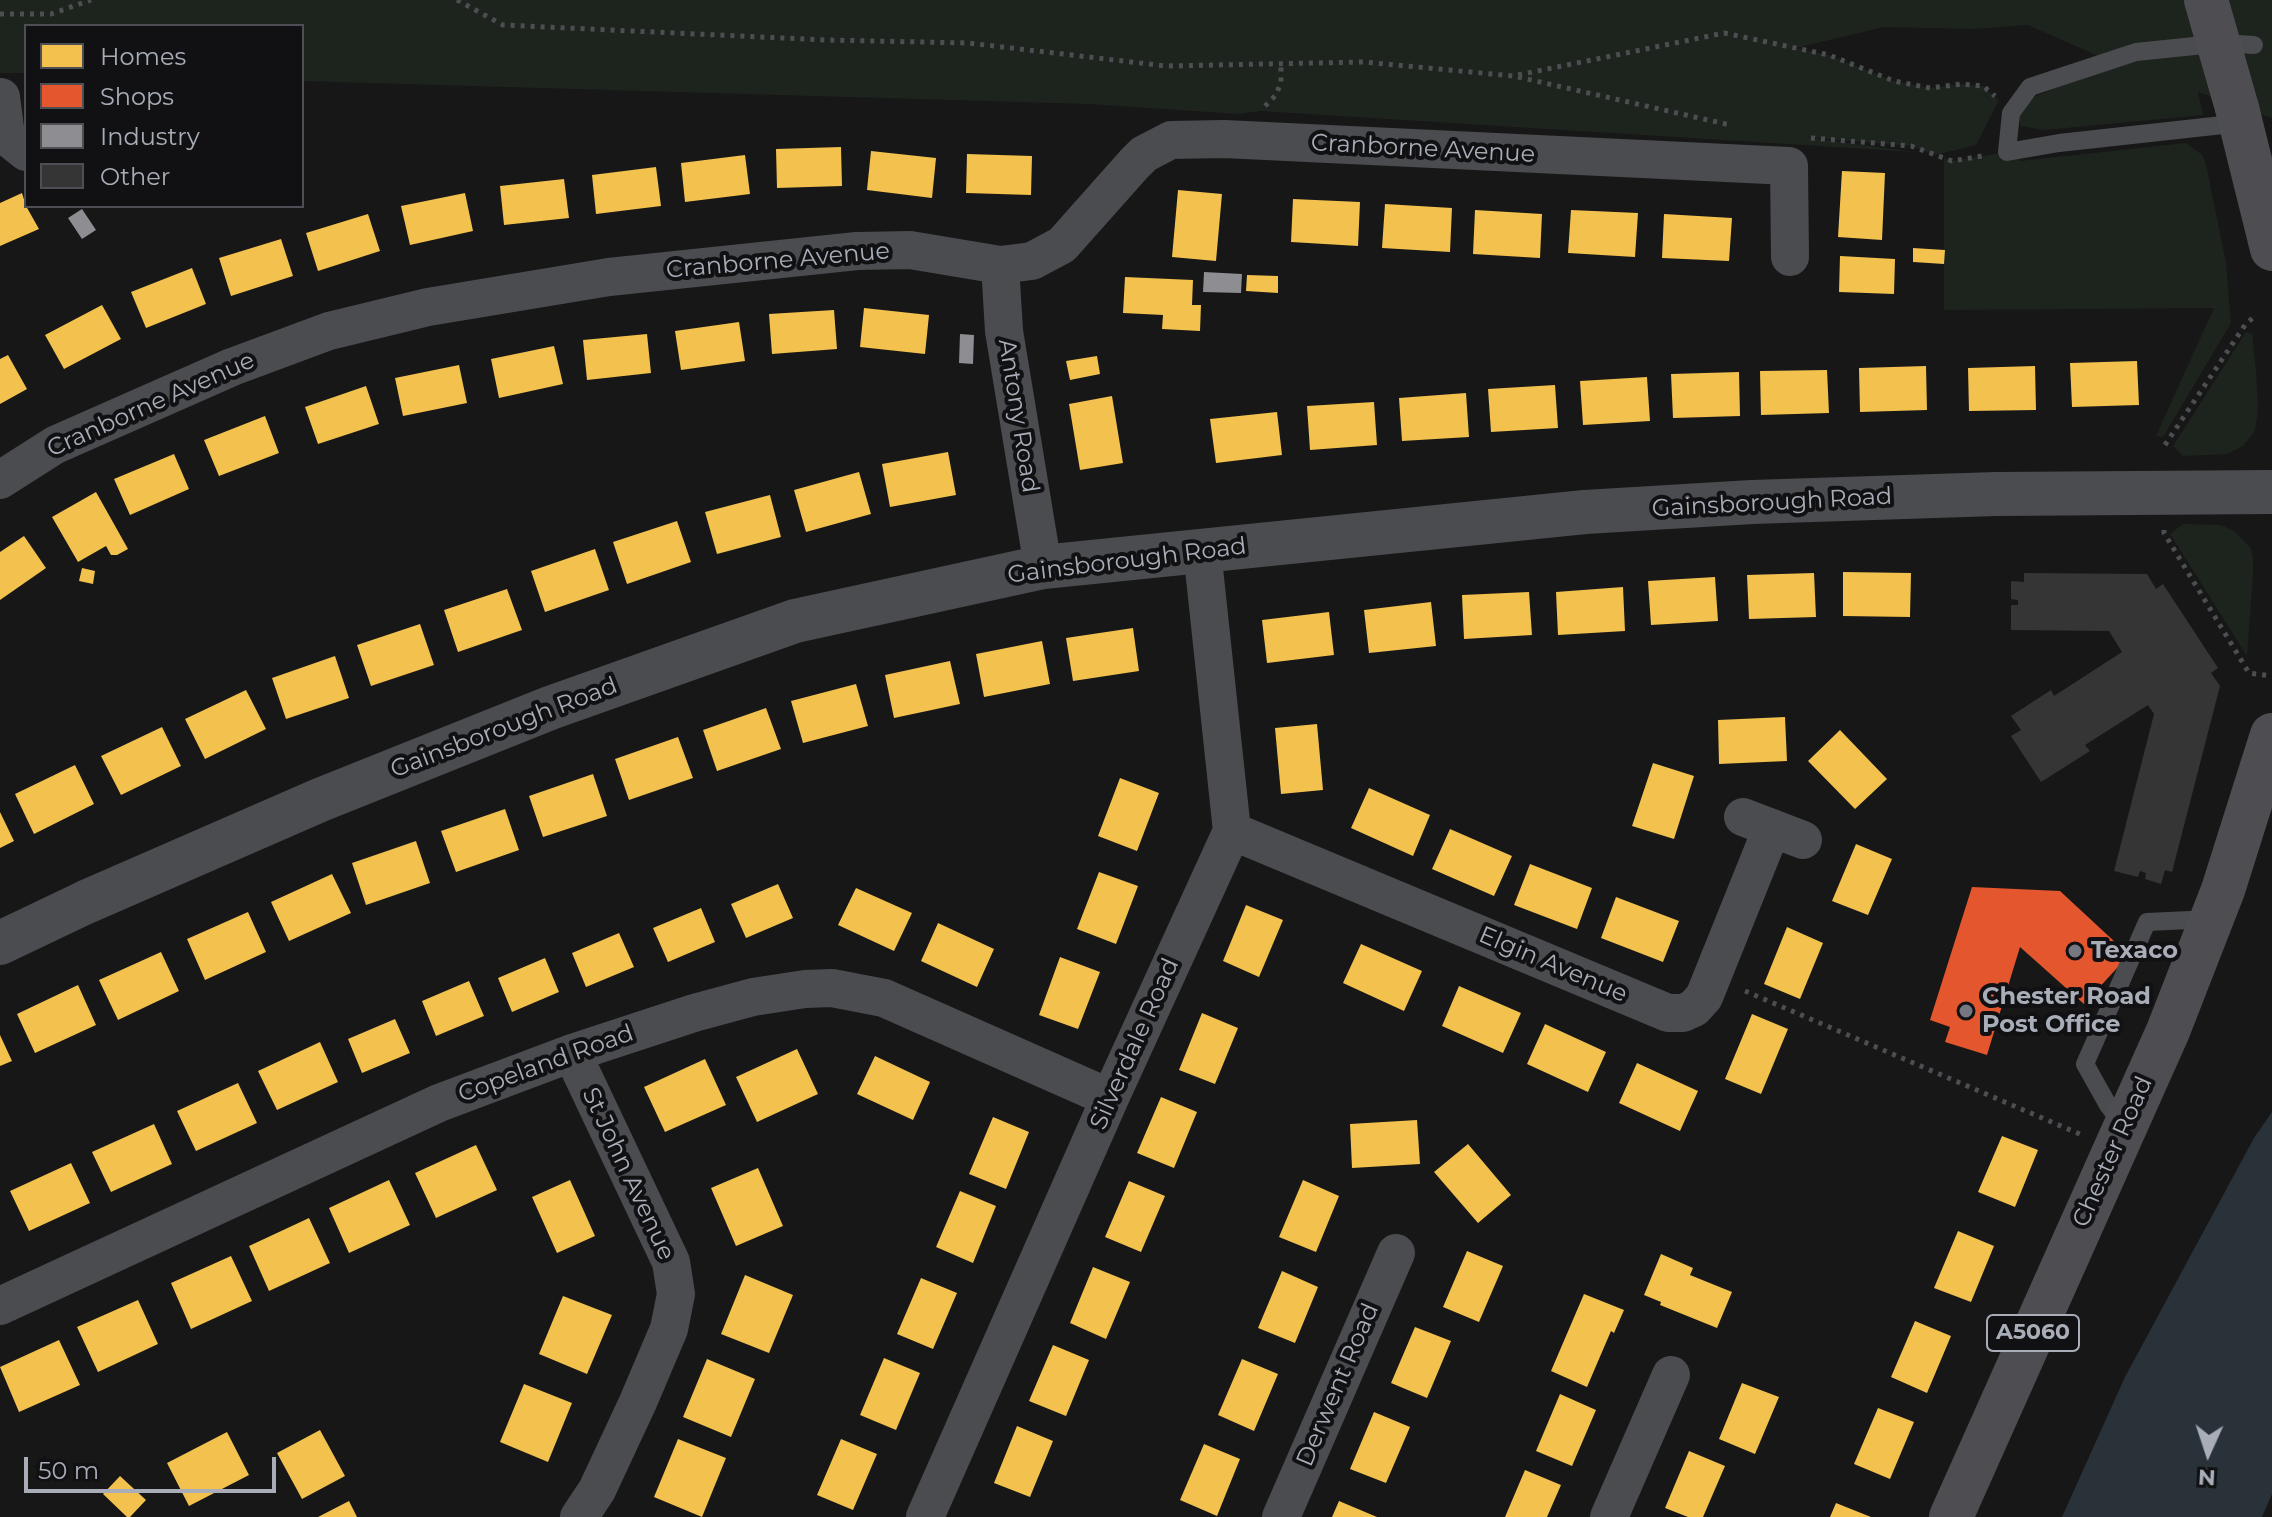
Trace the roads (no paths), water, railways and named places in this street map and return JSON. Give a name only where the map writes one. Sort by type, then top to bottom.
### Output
[{"type":"highway","points":[[2206,0],[2272,249]]},
{"type":"highway","name":"Chester Road","points":[[1951,1517],[2168,1031],[2212,919],[2272,738]]},
{"type":"street","points":[[1,97],[11,142]]},
{"type":"street","name":"Cranborne Avenue","points":[[0,480],[55,445],[232,367],[329,331],[428,307],[609,277],[857,251],[910,250],[1000,265],[1032,261],[1062,245],[1144,154],[1171,140],[1188,138],[1789,166],[1790,257]]},
{"type":"street","name":"Antony Road","points":[[1000,265],[1004,331],[1043,567]]},
{"type":"street","name":"Gainsborough Road","points":[[0,943],[320,800],[565,702],[795,621],[1043,567],[1585,512],[1752,502],[1996,494],[2272,492]]},
{"type":"street","points":[[1202,550],[1232,831]]},
{"type":"street","name":"Elgin Avenue","points":[[1232,831],[1668,1013],[1683,1013],[1694,1008],[1704,997],[1773,829]]},
{"type":"street","name":"Silverdale Road","points":[[925,1517],[1232,831]]},
{"type":"street","name":"Copeland Road","points":[[0,1306],[439,1103],[572,1053],[753,997],[832,988],[884,998],[1110,1098]]},
{"type":"street","name":"St John Avenue","points":[[572,1053],[671,1262],[676,1294],[669,1329],[638,1402],[597,1490],[579,1517]]},
{"type":"street","name":"Derwent Road","points":[[1281,1517],[1396,1253]]},
{"type":"street","points":[[1609,1517],[1671,1375]]},
{"type":"lane","points":[[2239,116],[2007,152],[2011,113],[2030,87],[2136,52],[2223,43],[2254,45]]},
{"type":"lane","points":[[2119,1137],[2108,1105],[2085,1064],[2147,922],[2212,919]]},
{"type":"place","name":"Texaco","points":[[2075,951]]},
{"type":"place","name":"Chester Road Post Office","points":[[1966,1011]]}]
